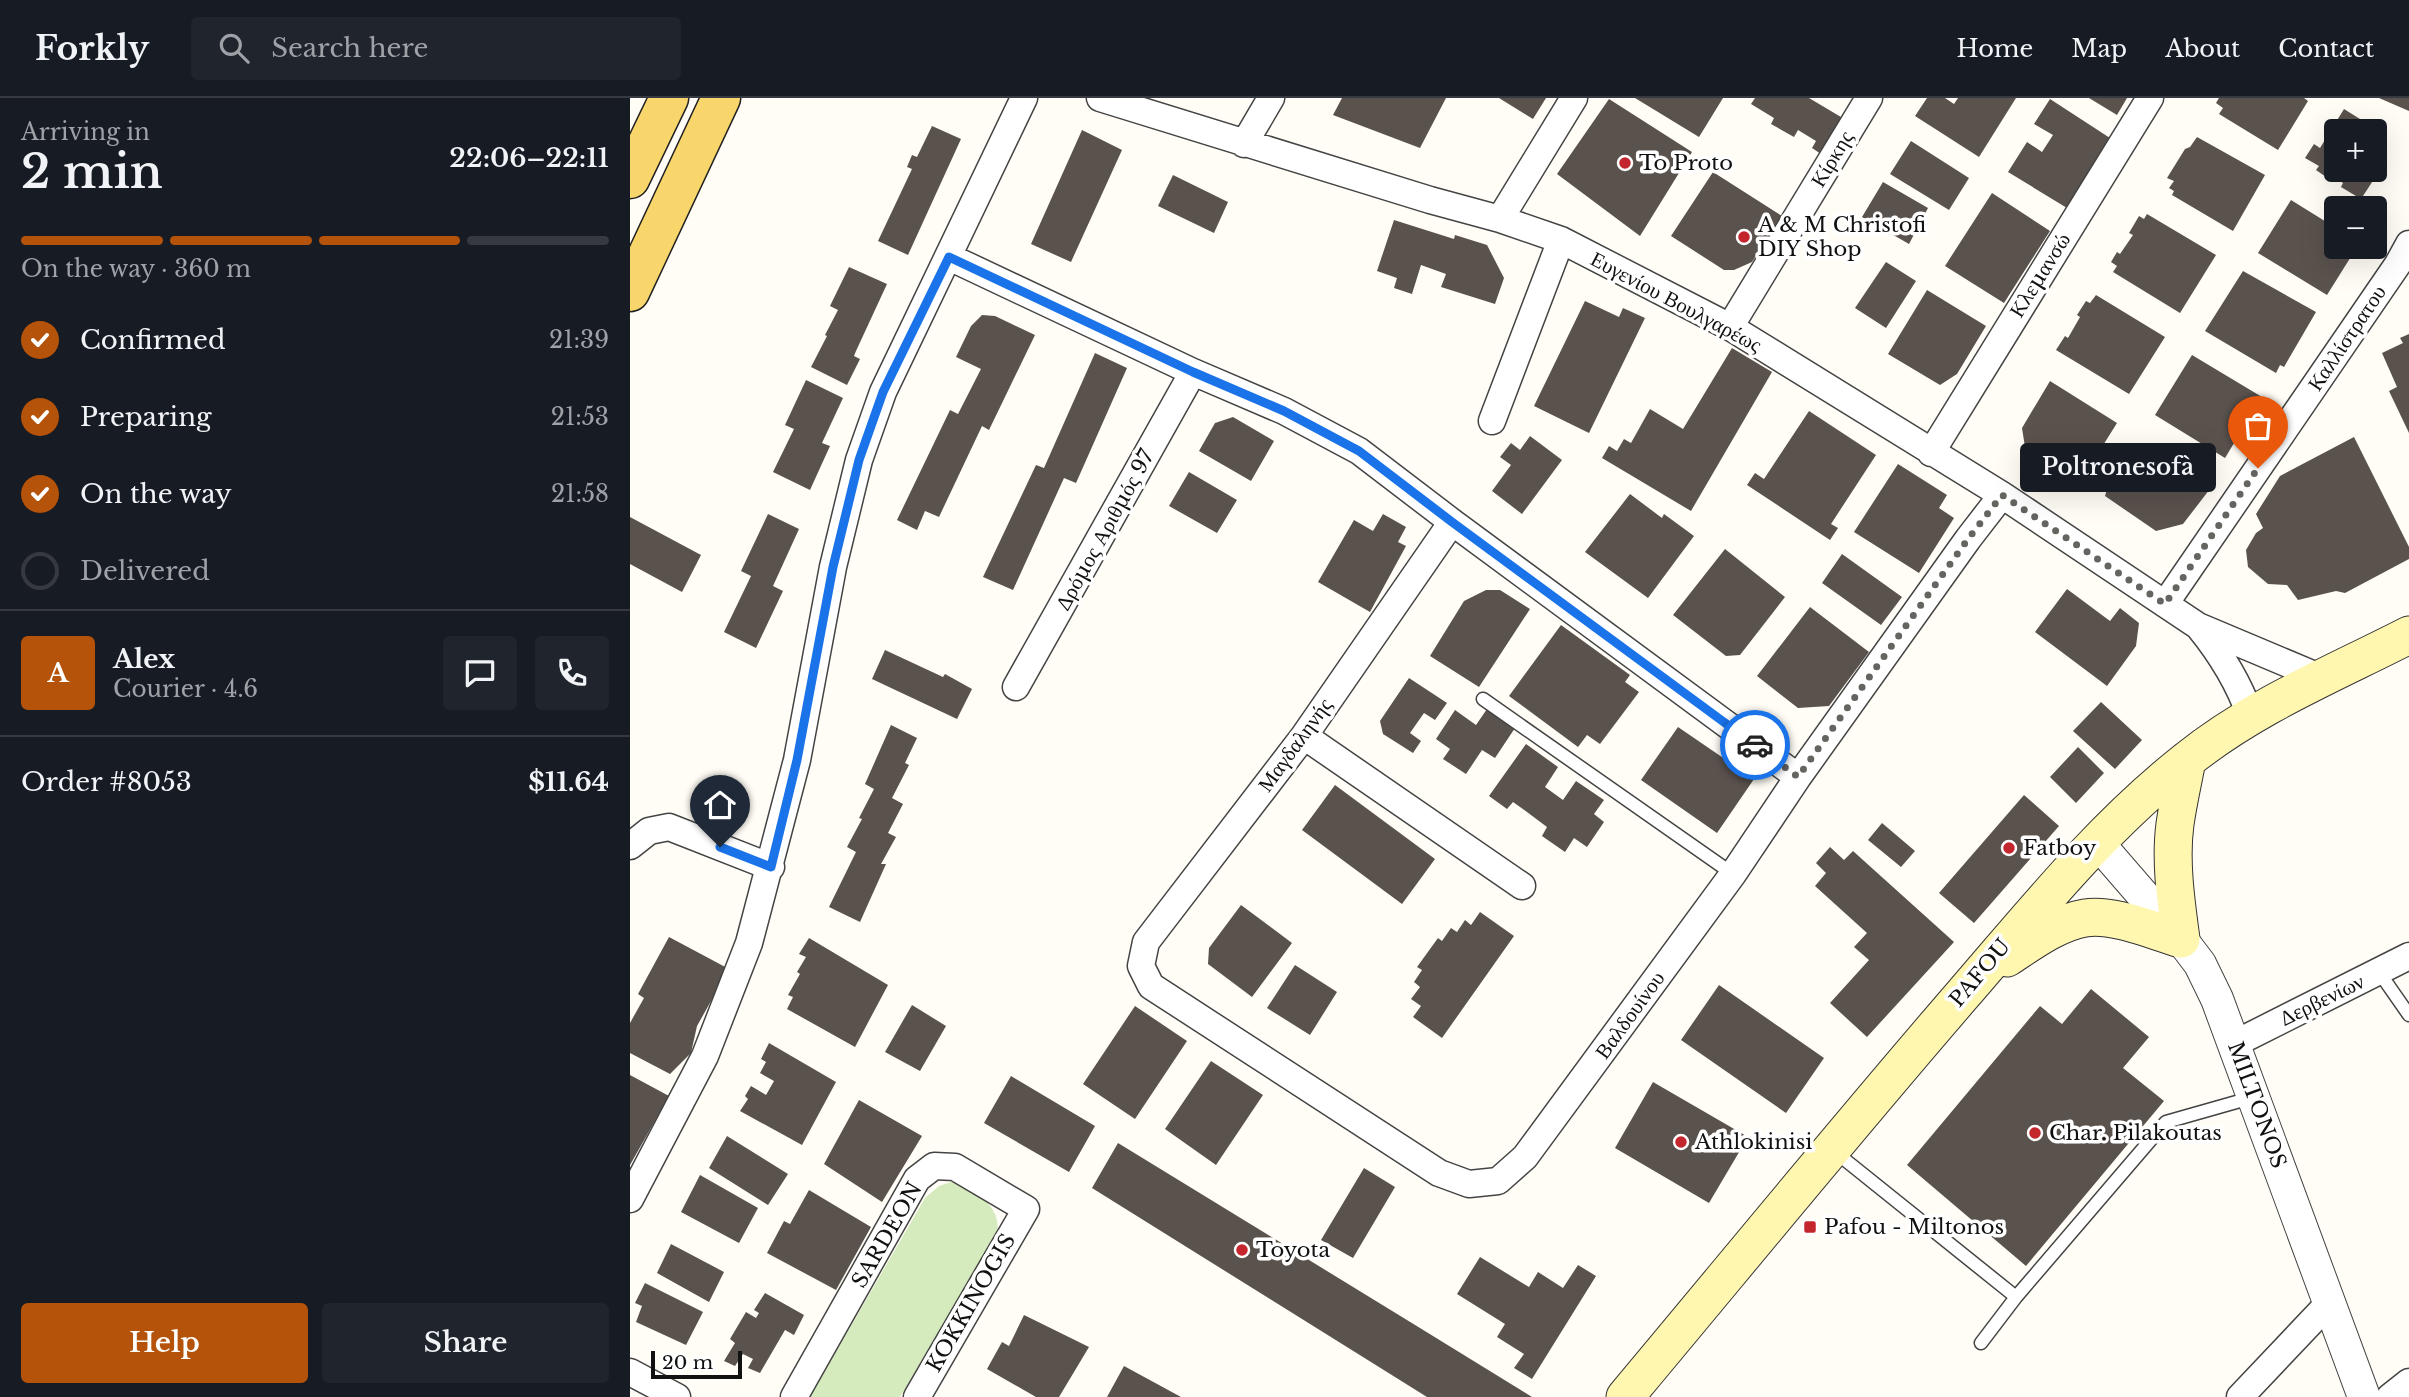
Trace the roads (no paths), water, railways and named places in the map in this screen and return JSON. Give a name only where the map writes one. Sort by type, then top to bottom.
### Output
[{"type":"main road","points":[[630,179],[669,98]]},
{"type":"main road","points":[[630,292],[721,98]]},
{"type":"main road","name":"PAFOU","points":[[1625,1397],[2018,928],[2097,842],[2187,760],[2250,715],[2409,635]]},
{"type":"main road","points":[[1979,975],[2064,924],[2086,918],[2109,918],[2181,939],[2176,900],[2174,844],[2187,760]]},
{"type":"street","points":[[630,1199],[705,1056],[749,943],[797,760],[833,567],[859,460],[883,392],[1024,98]]},
{"type":"street","name":"Ευγενίου Βουλγαρέως","points":[[1100,98],[1417,197],[1500,219],[1561,240],[1730,327],[2002,495],[2197,625],[2324,679]]},
{"type":"street","points":[[1244,144],[1271,98]]},
{"type":"street","points":[[1500,219],[1574,98]]},
{"type":"street","name":"Κίρκης","points":[[1730,327],[1869,98]]},
{"type":"street","name":"Κλεμανσώ","points":[[1931,453],[2150,98]]},
{"type":"street","points":[[1492,421],[1561,240]]},
{"type":"street","points":[[949,257],[1193,372],[1284,411],[1359,451],[1798,777]]},
{"type":"street","name":"Καλλίστρατου","points":[[2165,604],[2405,258]]},
{"type":"street","name":"Δρόμος Αριθμός 97","points":[[1016,687],[1193,372]]},
{"type":"street","name":"Βαλδουίνου","points":[[1141,966],[1151,986],[1439,1173],[1469,1184],[1498,1181],[1525,1157],[1733,874],[1798,777],[2002,495]]},
{"type":"street","name":"Μαγδαληνής","points":[[1141,966],[1146,942],[1304,736],[1452,522]]},
{"type":"street","name":"Ευγενίου Βουλγαρέως","points":[[2197,625],[2222,654],[2250,715]]},
{"type":"street","points":[[1304,736],[1522,886]]},
{"type":"street","points":[[630,846],[649,831],[669,827],[771,867]]},
{"type":"street","name":"MILTONOS","points":[[2097,842],[2181,939],[2200,964],[2217,999],[2364,1397]]},
{"type":"street","name":"Δερβενίων","points":[[2234,1044],[2409,956]]},
{"type":"street","name":"SARDEON","points":[[794,1397],[917,1179],[934,1166],[955,1167],[1026,1209]]},
{"type":"street","name":"KOKKINOGIS","points":[[917,1397],[1026,1209]]},
{"type":"street","points":[[2241,1397],[2330,1302]]},
{"type":"street","points":[[630,1373],[677,1397]]},
{"type":"street","points":[[2389,1397],[2409,1382]]},
{"type":"lane","points":[[1483,699],[1733,874]]},
{"type":"lane","points":[[2379,972],[2409,1014]]},
{"type":"lane","points":[[1981,1343],[2016,1297],[2166,1122],[2254,1097]]},
{"type":"lane","points":[[1831,1149],[2016,1297]]},
{"type":"place","name":"To Proto","points":[[1625,163]]},
{"type":"place","name":"A & M Christofi DIY Shop","points":[[1744,237]]},
{"type":"place","name":"Poltronesofà","points":[[2258,468]]},
{"type":"place","name":"Fatboy","points":[[2009,848]]},
{"type":"place","name":"Char. Pilakoutas","points":[[2035,1133]]},
{"type":"place","name":"Athlokinisi","points":[[1681,1142]]},
{"type":"place","name":"Pafou - Miltonos","points":[[1810,1227]]},
{"type":"place","name":"Toyota","points":[[1242,1250]]}]
